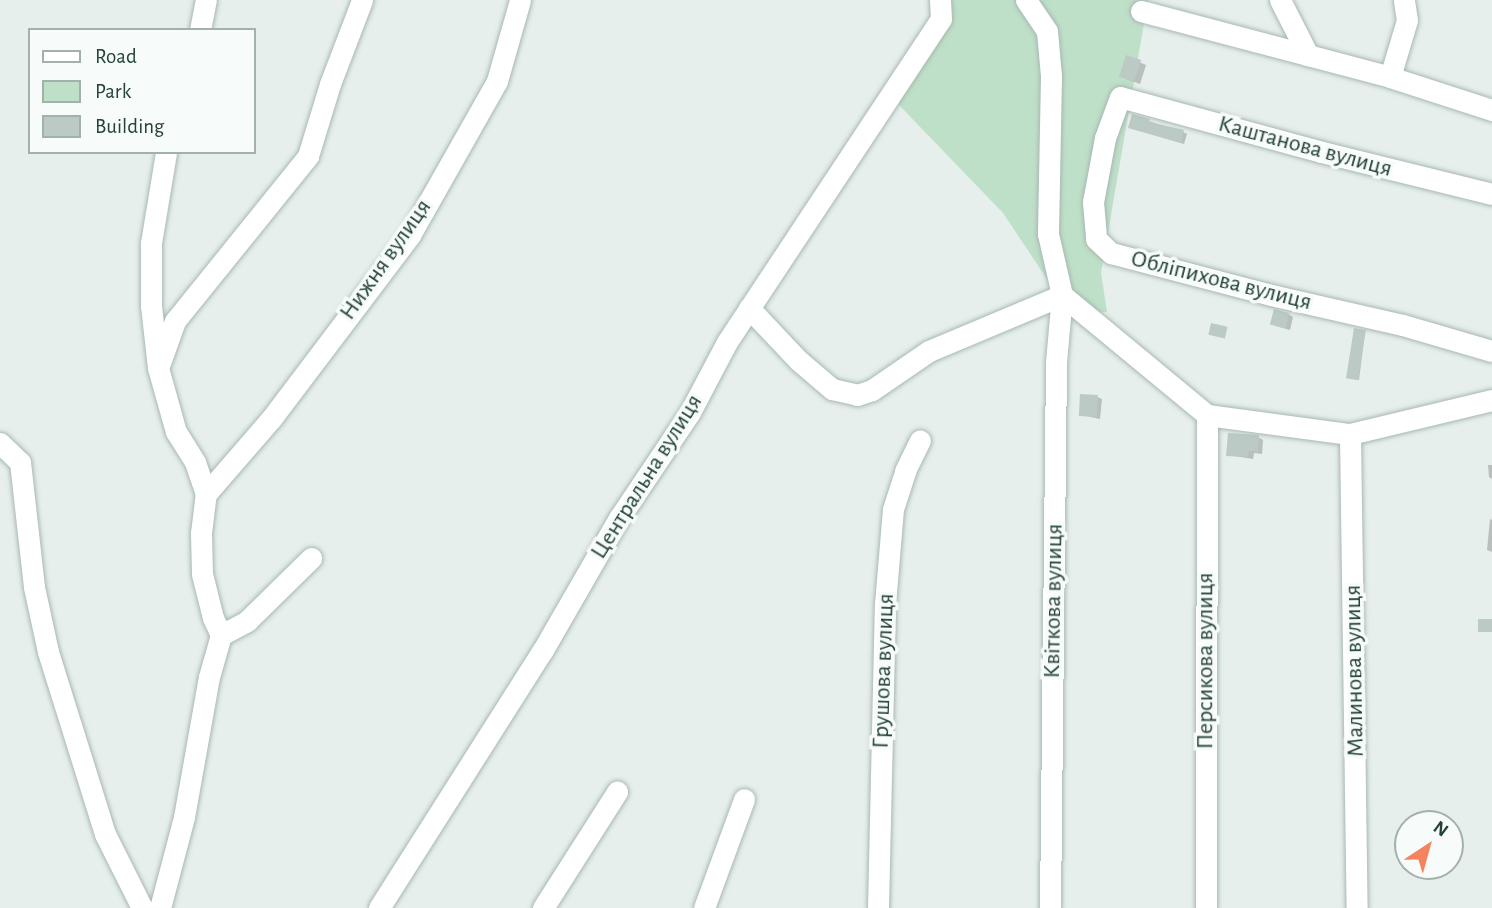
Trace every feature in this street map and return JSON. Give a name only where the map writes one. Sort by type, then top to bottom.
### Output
[{"type":"street","points":[[200,28],[206,0]]},
{"type":"street","points":[[158,368],[175,321],[308,156],[330,84],[362,0]]},
{"type":"street","name":"Нижня вулиця","points":[[205,494],[271,419],[410,235],[497,81],[520,0]]},
{"type":"street","name":"Центральна вулиця","points":[[379,908],[543,650],[620,519],[689,414],[727,342],[941,19],[940,0]]},
{"type":"street","name":"Квіткова вулиця","points":[[1026,0],[1047,32],[1051,76],[1048,234],[1062,295],[1056,362],[1050,908]]},
{"type":"street","points":[[1280,0],[1308,55]]},
{"type":"street","points":[[1390,77],[1407,20],[1404,0]]},
{"type":"street","points":[[1141,11],[1390,77],[1492,110]]},
{"type":"street","name":"Каштанова вулиця","points":[[1119,97],[1322,152],[1492,194]]},
{"type":"street","name":"Обліпихова вулиця","points":[[1119,97],[1105,138],[1093,202],[1096,239],[1111,253],[1246,289],[1403,325],[1492,351]]},
{"type":"street","points":[[160,908],[184,817],[209,677],[221,635],[213,618],[202,574],[201,533],[205,494],[195,462],[176,432],[158,368],[151,306],[152,243],[166,154]]},
{"type":"street","points":[[749,308],[798,360],[832,389],[844,394],[857,395],[872,390],[929,351],[1062,295],[1207,415],[1350,434],[1492,400]]},
{"type":"street","name":"Персикова вулиця","points":[[1206,908],[1207,415]]},
{"type":"street","name":"Малинова вулиця","points":[[1350,434],[1357,908]]},
{"type":"street","name":"Грушова вулиця","points":[[878,908],[884,604],[894,509],[905,471],[920,440]]},
{"type":"street","points":[[0,443],[20,462],[34,587],[48,652],[105,834],[142,908]]},
{"type":"street","points":[[221,635],[247,621],[310,558]]},
{"type":"street","points":[[543,908],[617,792]]},
{"type":"street","points":[[704,908],[744,799]]},
{"type":"green space","points":[[931,0],[1148,0],[1101,273],[1107,312],[1057,311],[1053,288],[1003,213],[898,104],[941,32]]},
{"type":"building","points":[[1126,55],[1141,60],[1134,82],[1119,77]]},
{"type":"building","points":[[1132,114],[1150,119],[1149,122],[1184,130],[1181,143],[1128,128]]},
{"type":"building","points":[[1274,309],[1289,313],[1285,329],[1270,324]]},
{"type":"building","points":[[1211,323],[1228,327],[1225,339],[1208,335]]},
{"type":"building","points":[[1354,328],[1366,330],[1358,380],[1346,378]]},
{"type":"building","points":[[1080,394],[1098,395],[1097,417],[1079,416]]},
{"type":"building","points":[[1228,433],[1259,435],[1258,452],[1249,451],[1248,457],[1226,456]]},
{"type":"building","points":[[1478,619],[1492,619],[1492,632],[1478,632]]}]
